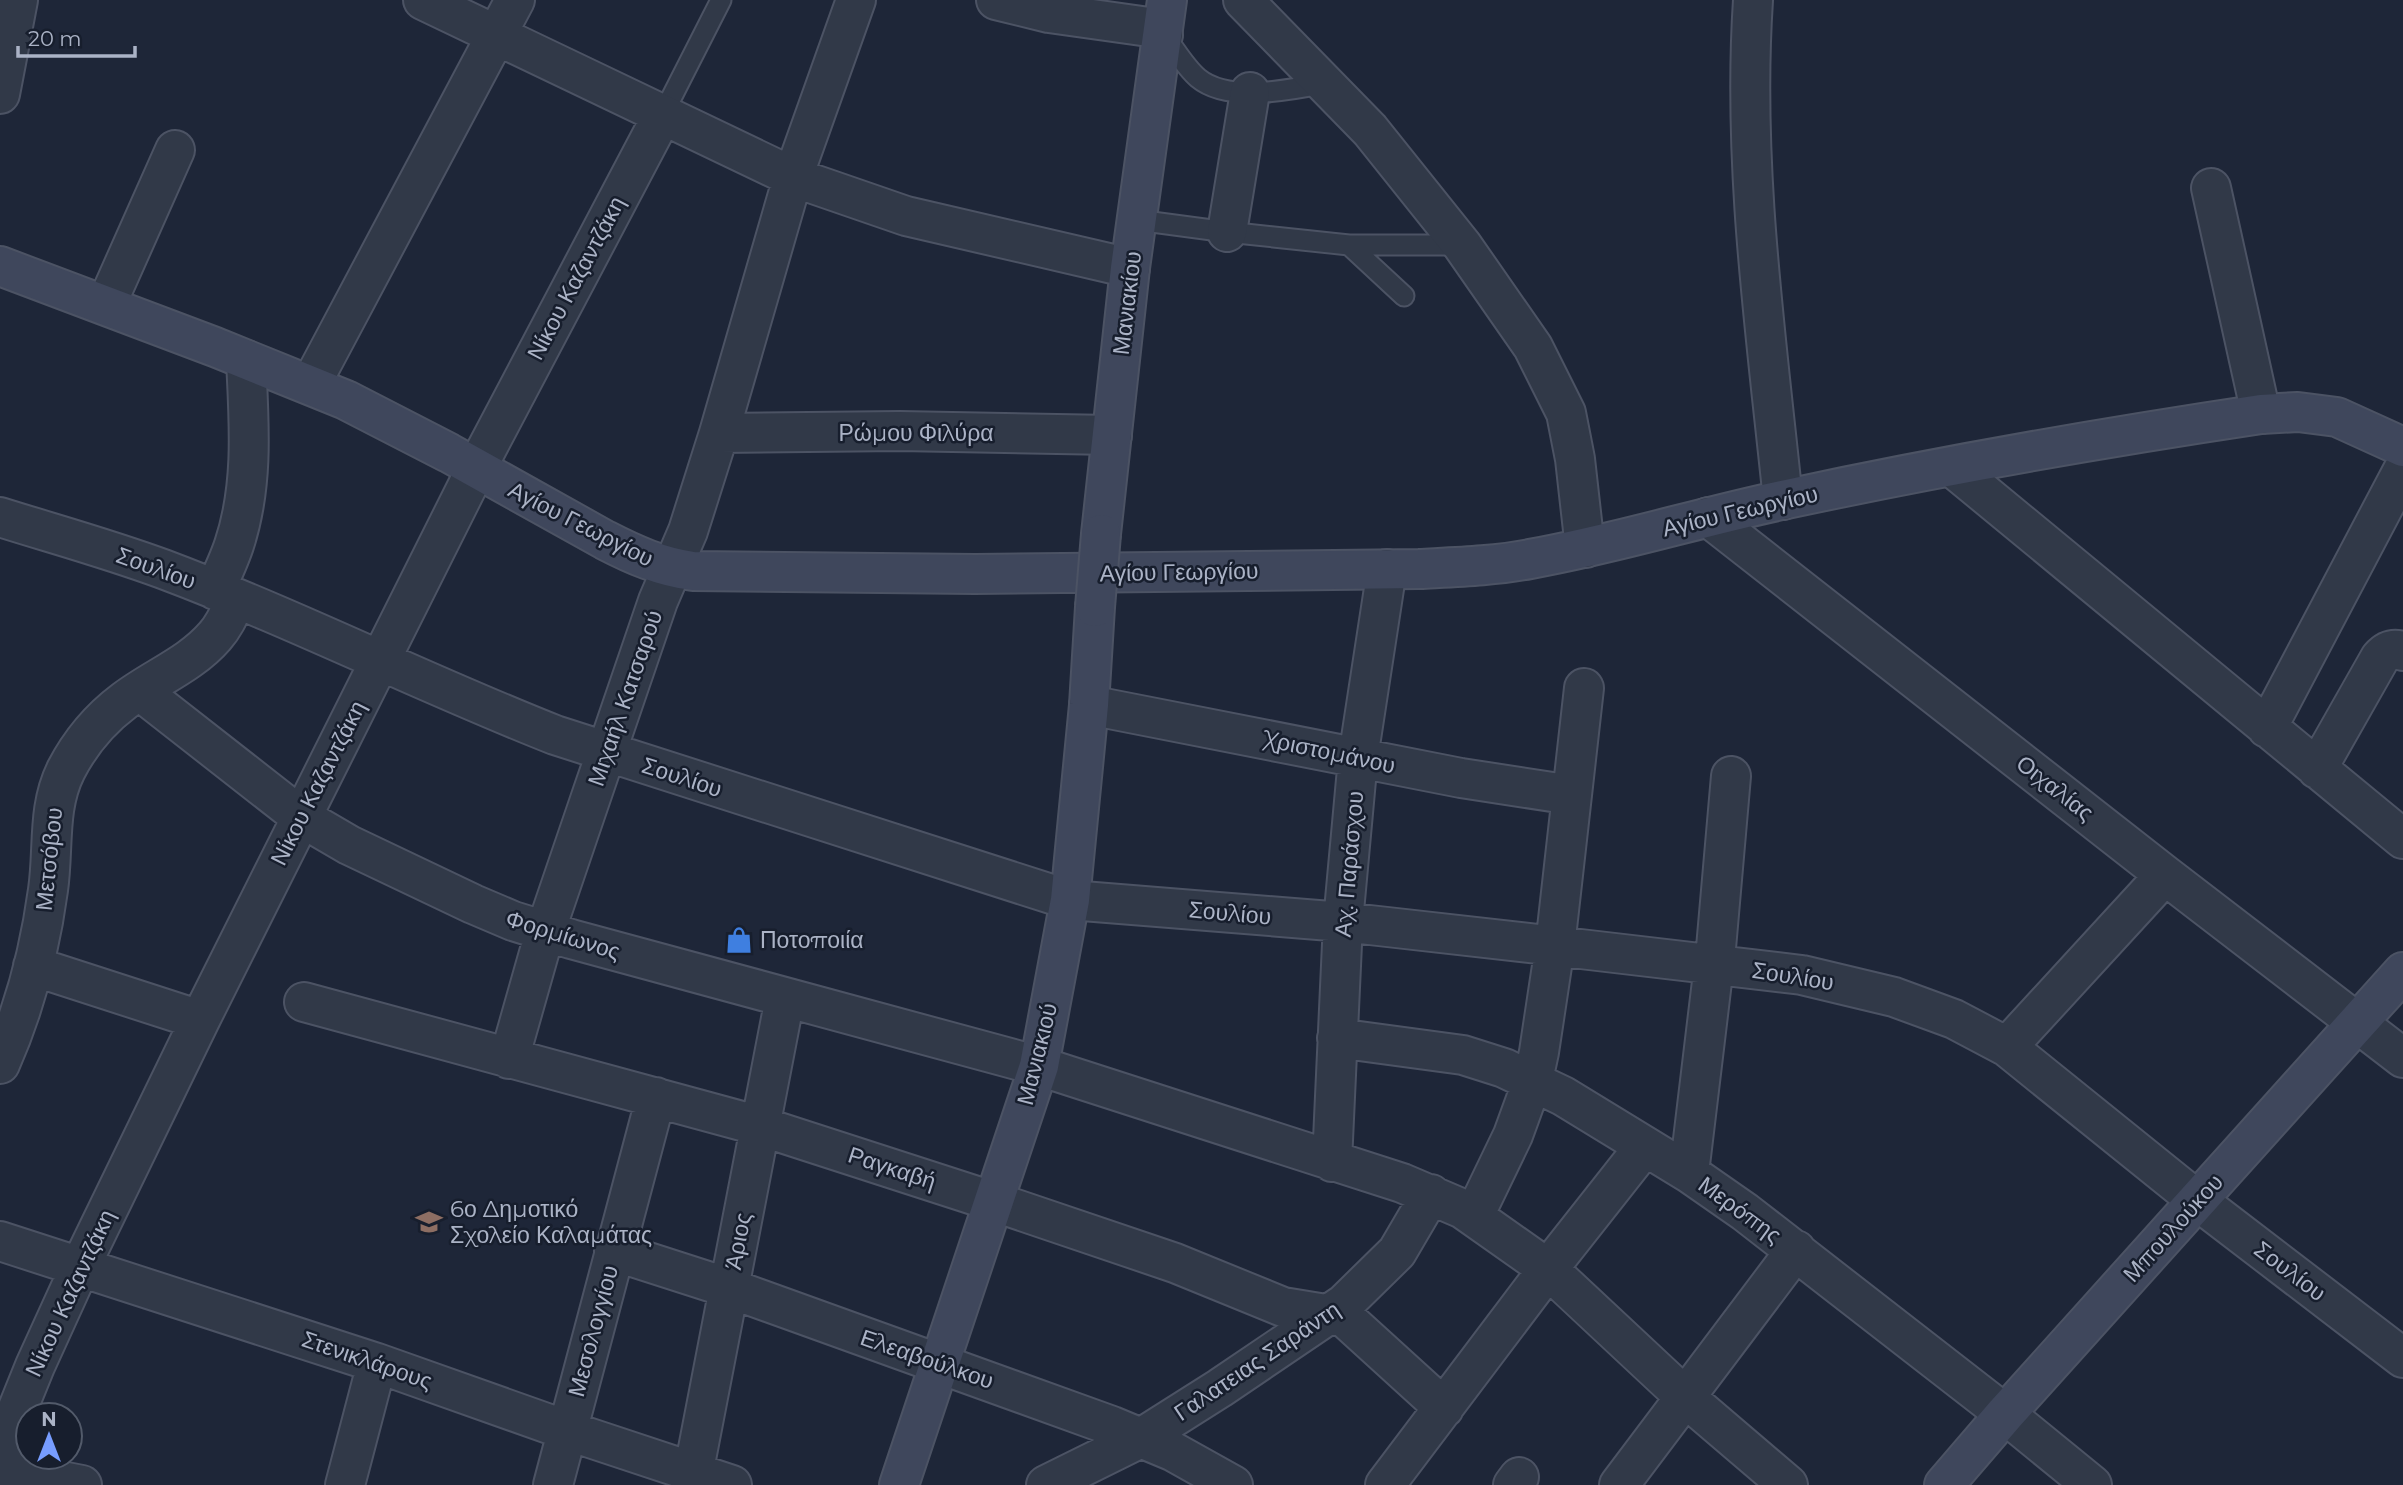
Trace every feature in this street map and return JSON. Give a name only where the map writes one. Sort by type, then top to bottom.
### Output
[{"type":"street","points":[[0,94],[18,0]]},
{"type":"street","points":[[423,0],[793,177],[906,216],[1130,268]]},
{"type":"street","points":[[311,384],[515,0]]},
{"type":"street","name":"Μιχαήλ Κατσαρού","points":[[509,1059],[545,932],[658,601],[688,531],[793,177],[856,0]]},
{"type":"street","points":[[996,0],[1049,13],[1149,27],[1165,17]]},
{"type":"street","points":[[1242,0],[1370,130],[1462,245],[1533,347],[1566,412],[1575,459],[1585,548]]},
{"type":"street","points":[[1753,0],[1750,57],[1753,177],[1783,500]]},
{"type":"street","name":"Μανιακίου","points":[[1096,607],[1101,534],[1130,268],[1165,17]]},
{"type":"street","points":[[1227,232],[1250,92]]},
{"type":"street","name":"Νίκου Καζαντζάκη","points":[[0,1462],[7,1435],[35,1366],[200,1020],[475,469],[662,116]]},
{"type":"street","points":[[106,305],[175,150]]},
{"type":"street","points":[[2210,188],[2261,415]]},
{"type":"street","name":"Αγίου Γεωργίου","points":[[0,266],[311,384],[381,416],[638,557],[673,568],[734,573],[1151,573],[1387,569],[1505,563],[1585,548],[1783,500],[1952,467],[2261,415],[2298,412],[2337,417],[2403,447]]},
{"type":"street","name":"Μετσόβου","points":[[0,1064],[11,1039],[33,966],[48,890],[51,831],[58,790],[77,750],[91,732],[125,700],[181,666],[214,638],[222,627],[248,474],[250,430],[246,360]]},
{"type":"street","name":"Ρώμου Φιλύρα","points":[[719,433],[900,431],[1112,435]]},
{"type":"street","points":[[1952,467],[2403,839]]},
{"type":"street","points":[[2267,729],[2403,470]]},
{"type":"street","name":"Σουλίου","points":[[0,517],[163,569],[380,659],[490,709],[607,752],[1070,900],[1343,922],[1802,975],[1863,988],[1954,1018],[2007,1047],[2198,1201],[2403,1358]]},
{"type":"street","name":"Οιχαλίας","points":[[1708,517],[2403,1058]]},
{"type":"street","name":"Αχ. Παράσχου","points":[[1332,1162],[1343,922],[1358,758],[1387,569]]},
{"type":"street","name":"Μανιακιού","points":[[899,1485],[1038,1066],[1070,900],[1096,607]]},
{"type":"street","points":[[2317,769],[2380,658],[2395,649],[2403,651]]},
{"type":"street","points":[[1474,1216],[1513,1135],[1533,1080],[1555,946],[1584,688]]},
{"type":"street","name":"Φορμίωνος","points":[[140,691],[301,817],[349,845],[433,887],[513,921],[1038,1066],[1431,1194],[1474,1216],[1548,1269],[1685,1397],[1788,1485]]},
{"type":"street","name":"Χριστομάνου","points":[[1089,705],[1486,783],[1572,795]]},
{"type":"street","points":[[1689,1173],[1731,776]]},
{"type":"street","points":[[2007,1047],[2165,875]]},
{"type":"street","points":[[33,966],[200,1020]]},
{"type":"street","name":"Μπουλούκου","points":[[1944,1485],[2403,972]]},
{"type":"street","name":"Άριος","points":[[692,1479],[785,998]]},
{"type":"street","name":"Ραγκαβή","points":[[304,1002],[760,1126],[1184,1267],[1283,1307],[1343,1317],[1354,1324],[1444,1408]]},
{"type":"street","name":"Μερόπης","points":[[1337,1038],[1463,1055],[1533,1080],[1646,1146],[1689,1173],[1796,1250],[2006,1414],[2092,1485]]},
{"type":"street","name":"Μεσολογγίου","points":[[553,1485],[656,1097]]},
{"type":"street","points":[[1385,1485],[1548,1269],[1646,1146]]},
{"type":"street","name":"Γαλατειας Σαράντη","points":[[1046,1485],[1141,1438],[1331,1314],[1391,1260],[1431,1194]]},
{"type":"street","name":"Στενικλάρους","points":[[0,1241],[81,1265],[377,1363],[566,1430],[692,1479],[733,1485]]},
{"type":"street","points":[[1619,1485],[1796,1250]]},
{"type":"street","name":"Ελεαβούλκου","points":[[614,1251],[729,1288],[1141,1438],[1172,1451],[1233,1485]]},
{"type":"street","points":[[345,1485],[377,1363]]},
{"type":"street","points":[[0,1469],[82,1485]]},
{"type":"lane","points":[[662,116],[721,0]]},
{"type":"lane","points":[[1165,17],[1193,74],[1208,86],[1250,92],[1286,91],[1325,83]]},
{"type":"lane","points":[[1138,220],[1349,245],[1462,245]]},
{"type":"lane","points":[[1349,245],[1404,296]]},
{"type":"place","name":"Ποτοποιία","points":[[739,940]]},
{"type":"place","name":"6ο Δημοτικό Σχολείο Καλαμάτας","points":[[429,1222]]}]
